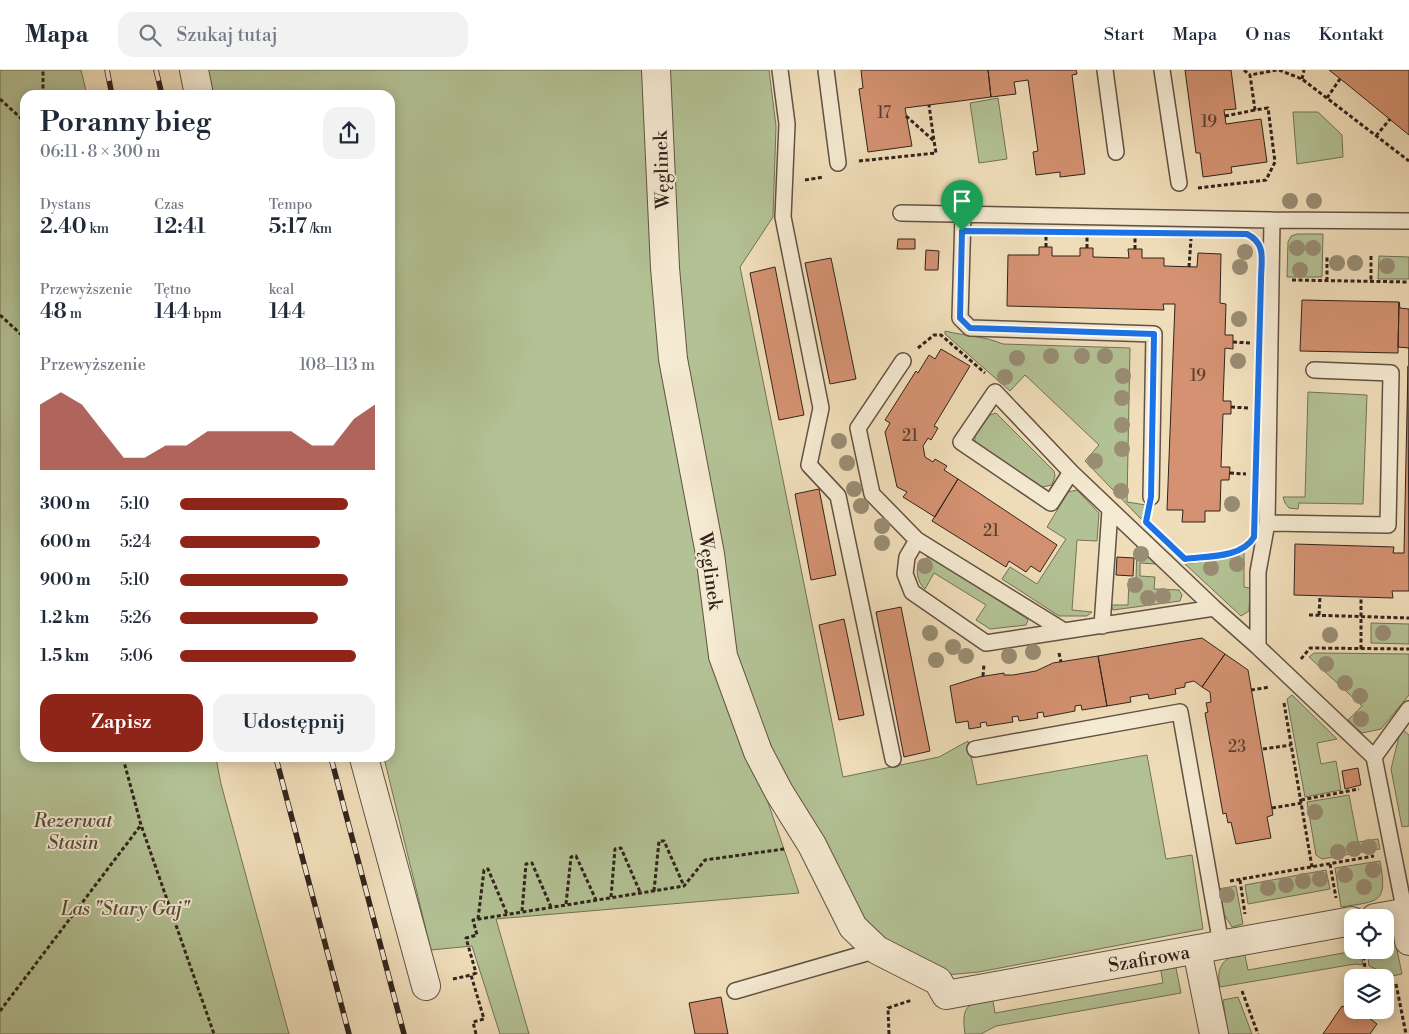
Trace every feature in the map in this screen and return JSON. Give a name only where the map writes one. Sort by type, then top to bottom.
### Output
[{"type":"street","points":[[194,70],[198,90]]},
{"type":"street","name":"Węglinek","points":[[656,70],[665,268],[673,359],[710,554],[723,656],[758,752],[779,792],[812,846],[853,927],[877,950],[938,981],[946,995]]},
{"type":"street","points":[[365,762],[426,986]]},
{"type":"street","points":[[1394,915],[1407,913],[1409,941]]},
{"type":"street","name":"Szafirowa","points":[[946,995],[1249,938],[1344,922]]},
{"type":"street","points":[[1209,947],[1214,1034]]},
{"type":"lane","points":[[780,70],[787,124],[783,217],[821,408],[809,465],[838,496],[892,759]]},
{"type":"lane","points":[[826,70],[838,163]]},
{"type":"lane","points":[[1105,70],[1116,152]]},
{"type":"lane","points":[[1162,70],[1179,183]]},
{"type":"lane","points":[[901,213],[1409,221]]},
{"type":"lane","points":[[963,215],[960,318],[970,328],[1154,334],[1151,497]]},
{"type":"lane","points":[[1258,647],[1258,572],[1267,523],[1272,220]]},
{"type":"lane","points":[[903,361],[858,428],[872,494],[917,540],[1064,631]]},
{"type":"lane","points":[[1267,523],[1388,525],[1392,373],[1314,370]]},
{"type":"lane","points":[[1071,472],[1051,503],[961,442],[995,392],[1110,510],[1374,757],[1407,913]]},
{"type":"lane","points":[[1102,626],[1110,510]]},
{"type":"lane","points":[[917,540],[907,557],[905,574],[912,592],[986,643],[1214,608]]},
{"type":"lane","points":[[1374,757],[1409,709]]},
{"type":"lane","points":[[976,749],[1180,712],[1211,884],[1209,947]]},
{"type":"lane","points":[[735,991],[877,950]]},
{"type":"path","points":[[43,70],[43,90]]},
{"type":"path","points":[[1244,70],[1250,75],[1255,110]]},
{"type":"path","points":[[1250,75],[1278,70],[1302,79],[1409,161]]},
{"type":"path","points":[[1302,79],[1304,70]]},
{"type":"path","points":[[1327,98],[1340,79]]},
{"type":"path","points":[[0,99],[20,117]]},
{"type":"path","points":[[838,163],[936,153],[929,105]]},
{"type":"path","points":[[1179,183],[1180,190],[1266,180],[1275,162],[1268,108],[1225,116]]},
{"type":"path","points":[[906,116],[934,141]]},
{"type":"path","points":[[1376,136],[1390,120]]},
{"type":"path","points":[[1037,232],[1046,232],[1046,247]]},
{"type":"path","points":[[1087,232],[1087,248]]},
{"type":"path","points":[[1135,233],[1135,250]]},
{"type":"path","points":[[1189,267],[1192,234]]},
{"type":"path","points":[[1326,281],[1327,256]]},
{"type":"path","points":[[1371,256],[1371,282]]},
{"type":"path","points":[[1270,280],[1409,282]]},
{"type":"path","points":[[0,315],[20,333]]},
{"type":"path","points":[[903,361],[934,335],[941,334],[995,382],[995,392]]},
{"type":"path","points":[[1233,342],[1259,343]]},
{"type":"path","points":[[1232,407],[1258,408]]},
{"type":"path","points":[[1230,473],[1256,474]]},
{"type":"path","points":[[1185,559],[1243,549]]},
{"type":"path","points":[[1319,616],[1320,596]]},
{"type":"path","points":[[1361,597],[1361,649]]},
{"type":"path","points":[[1309,615],[1409,618]]},
{"type":"path","points":[[1251,690],[1274,686]]},
{"type":"path","points":[[1263,749],[1292,745]]},
{"type":"path","points":[[124,762],[141,825],[214,1034]]},
{"type":"path","points":[[1272,808],[1366,788]]},
{"type":"path","points":[[0,1011],[141,825]]},
{"type":"path","points":[[654,891],[659,841],[664,841],[684,886]]},
{"type":"path","points":[[476,1034],[473,1022],[484,1019],[471,975],[476,973],[466,938],[477,935],[473,920],[684,886],[705,860],[812,846]]},
{"type":"path","points":[[611,897],[615,849],[621,848],[640,892]]},
{"type":"path","points":[[1211,884],[1394,852]]},
{"type":"path","points":[[566,904],[571,857],[576,856],[596,900]]},
{"type":"path","points":[[522,911],[526,864],[532,863],[551,906]]},
{"type":"path","points":[[1330,864],[1344,915]]},
{"type":"path","points":[[478,919],[484,870],[488,869],[507,914]]},
{"type":"path","points":[[1240,880],[1249,938]]},
{"type":"path","points":[[1364,959],[1365,968]]},
{"type":"path","points":[[1396,984],[1406,1034]]},
{"type":"path","points":[[1242,991],[1258,1034]]},
{"type":"path","points":[[889,1034],[888,1008],[916,998],[946,995]]},
{"type":"green space","name":"Las \"Stary Gaj\"","points":[[0,70],[81,70],[86,90],[20,90],[20,762],[217,762],[221,784],[289,1034],[0,1034]]},
{"type":"green space","points":[[208,70],[769,70],[776,126],[773,217],[740,267],[843,777],[939,757],[968,741],[977,785],[1147,755],[1166,859],[1192,855],[1203,929],[979,972],[946,975],[864,936],[762,785],[799,893],[496,919],[529,1034],[500,1034],[472,946],[431,950],[385,762],[395,762],[395,90],[212,90]]},
{"type":"green space","points":[[998,98],[1007,159],[979,163],[970,103]]},
{"type":"green space","points":[[1293,112],[1318,112],[1342,135],[1343,157],[1297,164]]},
{"type":"green space","points":[[1297,234],[1323,234],[1322,277],[1287,277],[1288,242],[1291,236]]},
{"type":"green space","points":[[1379,256],[1409,257],[1409,279],[1378,279]]},
{"type":"green space","points":[[945,331],[1003,344],[1130,348],[1127,502],[1146,505],[1143,521],[1085,461],[1099,445],[1025,375],[1010,391],[945,334]]},
{"type":"green space","points":[[1308,392],[1367,395],[1363,504],[1299,503],[1298,509],[1289,508],[1285,503],[1283,497],[1305,497]]},
{"type":"green space","points":[[996,413],[1054,471],[1055,476],[1052,485],[1042,487],[975,443],[975,436],[990,415]]},
{"type":"green space","points":[[1077,490],[1099,513],[1097,541],[1077,540],[1072,610],[1092,612],[1087,616],[1059,616],[1002,579],[1010,567],[1037,584],[1066,539],[1047,527],[1068,492]]},
{"type":"green space","points":[[1137,546],[1156,564],[1140,563],[1140,576],[1155,577],[1154,589],[1179,590],[1182,595],[1180,601],[1113,610],[1111,605],[1128,605],[1129,579],[1136,579]]},
{"type":"green space","points":[[1244,552],[1244,587],[1250,588],[1249,611],[1241,616],[1185,564],[1237,557]]},
{"type":"green space","points":[[930,557],[1026,618],[1028,620],[1026,625],[990,629],[976,620],[986,605],[934,573],[925,589],[917,572],[920,560]]},
{"type":"green space","points":[[1371,623],[1409,624],[1409,644],[1371,643]]},
{"type":"green space","points":[[1314,653],[1409,654],[1409,695],[1381,729],[1362,733],[1348,720],[1362,706],[1309,657]]},
{"type":"green space","points":[[1292,695],[1337,739],[1317,743],[1321,764],[1336,761],[1341,790],[1305,797],[1287,699]]},
{"type":"green space","points":[[1401,728],[1409,735],[1409,826],[1402,827],[1391,769]]},
{"type":"green space","points":[[1349,795],[1358,842],[1378,839],[1380,849],[1322,859],[1316,855],[1307,802]]},
{"type":"green space","points":[[1380,861],[1383,885],[1378,898],[1364,903],[1341,907],[1335,868]]},
{"type":"green space","points":[[1326,870],[1330,889],[1248,904],[1245,885]]},
{"type":"green space","points":[[1236,886],[1243,924],[1232,927],[1222,911],[1218,889]]},
{"type":"green space","points":[[1395,940],[1402,974],[1394,976],[1394,969],[1376,969],[1369,966],[1368,959],[1394,959]]},
{"type":"green space","points":[[1244,951],[1248,970],[1344,953],[1344,959],[1362,959],[1363,965],[1355,964],[1220,987],[1220,968],[1232,956]]},
{"type":"green space","points":[[1175,963],[1181,993],[996,1026],[981,1034],[965,1034],[965,1012],[971,1004],[977,1001],[992,996],[995,1013],[1163,983],[1160,965]]},
{"type":"green space","points":[[1238,997],[1252,1034],[1228,1034],[1223,1000]]},
{"type":"building","points":[[861,70],[988,70],[991,97],[905,108],[912,146],[868,152],[859,89],[863,88]]},
{"type":"building","points":[[988,70],[1076,70],[1077,74],[1072,75],[1085,174],[1060,177],[1060,172],[1036,175],[1033,152],[1038,151],[1028,80],[1014,82],[1016,94],[991,97]]},
{"type":"building","points":[[1185,70],[1231,70],[1236,109],[1224,110],[1226,124],[1261,119],[1267,162],[1231,167],[1232,173],[1203,177],[1200,153],[1196,153]]},
{"type":"building","points":[[1329,70],[1409,70],[1409,135],[1348,85]]},
{"type":"building","points":[[898,239],[915,239],[915,249],[897,249]]},
{"type":"building","points":[[1039,247],[1052,247],[1052,256],[1080,256],[1080,248],[1093,248],[1093,257],[1129,258],[1128,249],[1142,249],[1142,258],[1164,258],[1164,266],[1197,267],[1198,253],[1221,254],[1220,303],[1226,304],[1225,335],[1233,335],[1233,349],[1225,348],[1223,401],[1231,401],[1231,414],[1223,414],[1221,467],[1230,467],[1229,480],[1221,480],[1220,511],[1205,511],[1205,522],[1182,522],[1183,510],[1167,510],[1175,304],[1163,304],[1164,310],[1007,306],[1008,255],[1039,255]]},
{"type":"building","points":[[926,250],[939,251],[938,270],[925,270]]},
{"type":"building","points":[[831,258],[856,379],[830,384],[805,263]]},
{"type":"building","points":[[775,267],[804,415],[779,420],[750,273]]},
{"type":"building","points":[[1302,300],[1399,302],[1398,353],[1300,351]]},
{"type":"building","points":[[1399,302],[1400,308],[1409,309],[1409,348],[1398,347]]},
{"type":"building","points":[[941,349],[970,366],[934,426],[938,428],[931,440],[928,438],[923,446],[925,457],[933,462],[935,459],[947,466],[944,470],[958,479],[935,517],[903,497],[907,492],[897,487],[885,432],[890,423],[885,420],[916,371],[918,373],[929,355],[935,359]]},
{"type":"building","points":[[1408,366],[1409,591],[1392,591],[1393,598],[1294,595],[1295,544],[1394,547],[1393,553],[1404,553]]},
{"type":"building","points":[[958,479],[1057,545],[1040,572],[1031,566],[1026,572],[1009,561],[1006,567],[932,521]]},
{"type":"building","points":[[819,489],[836,575],[811,580],[795,494]]},
{"type":"building","points":[[1117,557],[1134,558],[1133,576],[1116,575]]},
{"type":"building","points":[[901,607],[930,751],[904,757],[876,612]]},
{"type":"building","points":[[844,619],[864,715],[839,720],[819,625]]},
{"type":"building","points":[[1202,638],[1225,654],[1202,687],[1194,681],[1185,683],[1185,687],[1175,689],[1176,694],[1149,699],[1148,694],[1130,697],[1131,702],[1107,706],[1098,656]]},
{"type":"building","points":[[1225,654],[1248,670],[1273,815],[1267,817],[1271,838],[1236,844],[1231,822],[1228,823],[1226,813],[1223,814],[1205,713],[1208,712],[1206,703],[1211,702],[1210,692],[1202,687]]},
{"type":"building","points":[[1098,656],[1107,706],[1082,710],[1081,705],[1075,706],[1075,711],[1044,717],[1043,712],[1037,713],[1038,718],[1019,721],[1018,716],[1012,717],[1013,722],[987,726],[986,722],[980,723],[981,727],[969,729],[968,721],[956,723],[950,686],[979,677],[1004,673],[1004,675],[1013,675],[1036,671],[1053,663]]},
{"type":"building","points":[[1358,768],[1361,785],[1345,789],[1342,771]]},
{"type":"building","points":[[721,997],[728,1034],[695,1034],[689,1003]]},
{"type":"building","points":[[1342,1006],[1344,1007],[1344,1019],[1371,1019],[1377,1024],[1370,1034],[1323,1034]]},
{"type":"railway","points":[[107,70],[111,90]]},
{"type":"railway","points":[[156,70],[161,90]]},
{"type":"railway","points":[[277,762],[349,1034]]},
{"type":"railway","points":[[332,762],[404,1034]]},
{"type":"route","points":[[962,231],[1247,234],[1257,239],[1262,249],[1254,537],[1249,546],[1237,552],[1185,559],[1146,522],[1151,497],[1154,334],[970,328],[960,318],[962,231]]},
{"type":"park label","name":"Rezerwat Stasin","points":[[73,831]]}]
